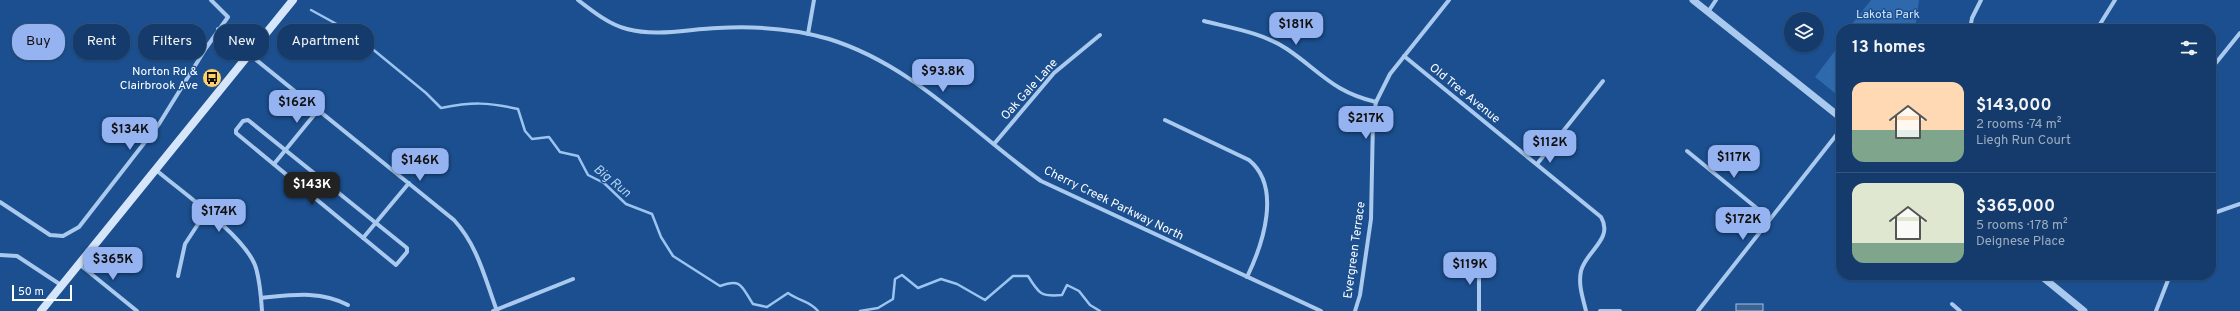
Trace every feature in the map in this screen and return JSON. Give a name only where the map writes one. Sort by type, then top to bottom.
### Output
[{"type":"main road","points":[[269,29],[293,0]]},
{"type":"main road","points":[[41,311],[244,60]]},
{"type":"street","points":[[211,0],[228,17],[222,24]]},
{"type":"street","name":"Cherry Creek Parkway North","points":[[578,0],[613,23],[629,30],[672,33],[745,27],[777,28],[808,34],[862,51],[909,77],[1041,181],[1321,311]]},
{"type":"street","points":[[808,34],[814,0]]},
{"type":"street","name":"Evergreen Terrace","points":[[1355,311],[1360,295],[1371,219],[1373,120],[1376,102],[1390,74],[1449,0]]},
{"type":"street","points":[[1693,0],[1836,114]]},
{"type":"street","points":[[1708,12],[1716,0]]},
{"type":"street","points":[[1971,24],[1972,18],[1981,0]]},
{"type":"street","points":[[2100,24],[2115,0]]},
{"type":"street","points":[[1204,21],[1268,38],[1288,50],[1338,89],[1376,102]]},
{"type":"street","points":[[2216,63],[2240,33]]},
{"type":"street","name":"Oak Gale Lane","points":[[994,144],[1054,73],[1100,35]]},
{"type":"street","points":[[0,202],[50,235],[63,236],[79,227],[160,124],[214,36]]},
{"type":"street","name":"Old Tree Avenue","points":[[1404,56],[1601,217],[1605,224],[1605,233],[1588,256],[1581,270],[1580,285],[1586,311]]},
{"type":"street","points":[[260,60],[410,183],[462,228],[481,262],[495,311],[572,279]]},
{"type":"street","points":[[1537,164],[1603,81]]},
{"type":"street","points":[[274,164],[319,109]]},
{"type":"street","points":[[248,120],[287,149],[407,248],[407,252],[396,265],[274,164],[236,133],[239,126],[248,120]]},
{"type":"street","points":[[1165,120],[1249,160],[1256,166],[1263,176],[1266,195],[1264,237],[1260,250],[1247,277]]},
{"type":"street","points":[[1698,311],[1836,135]]},
{"type":"street","points":[[1688,151],[1770,218]]},
{"type":"street","points":[[155,169],[239,241],[248,252],[255,266],[262,311]]},
{"type":"street","points":[[362,238],[410,183]]},
{"type":"street","points":[[2216,212],[2240,204]]},
{"type":"street","points":[[178,276],[185,244],[206,212]]},
{"type":"street","points":[[0,255],[17,256],[61,285]]},
{"type":"street","points":[[1479,260],[1479,311]]},
{"type":"street","points":[[79,264],[137,311]]},
{"type":"street","points":[[2046,280],[2084,311]]},
{"type":"street","points":[[2156,311],[2166,290],[2169,280]]},
{"type":"street","points":[[261,298],[296,295],[321,296],[336,299],[348,306]]},
{"type":"street","points":[[1952,304],[1960,311]]},
{"type":"street","points":[[1600,311],[1620,311]]},
{"type":"green space","name":"Lakota Park","points":[[1871,0],[1919,0],[1916,24],[1852,24]]},
{"type":"green space","name":"Lakota Park","points":[[1836,50],[1836,94],[1815,77]]},
{"type":"shaded area","points":[[1736,304],[1763,304],[1763,311],[1736,311]]},
{"type":"waterway","name":"Big Run","points":[[311,10],[353,33],[426,93],[441,108],[480,104],[497,105],[518,109],[525,131],[532,139],[549,137],[560,152],[578,156],[588,175],[604,183],[626,204],[652,214],[661,237],[673,256],[720,286],[737,283],[743,288],[753,304],[767,307],[788,293],[808,303],[818,311]]},
{"type":"waterway","name":"Big Run","points":[[860,311],[878,308],[893,299],[895,279],[902,275],[918,288],[941,279],[957,284],[985,300],[1013,276],[1028,276],[1035,287],[1045,295],[1062,295],[1067,285],[1079,291],[1090,305],[1100,311]]},
{"type":"place","name":"Norton Rd & Clairbrook Ave","points":[[212,78]]}]
